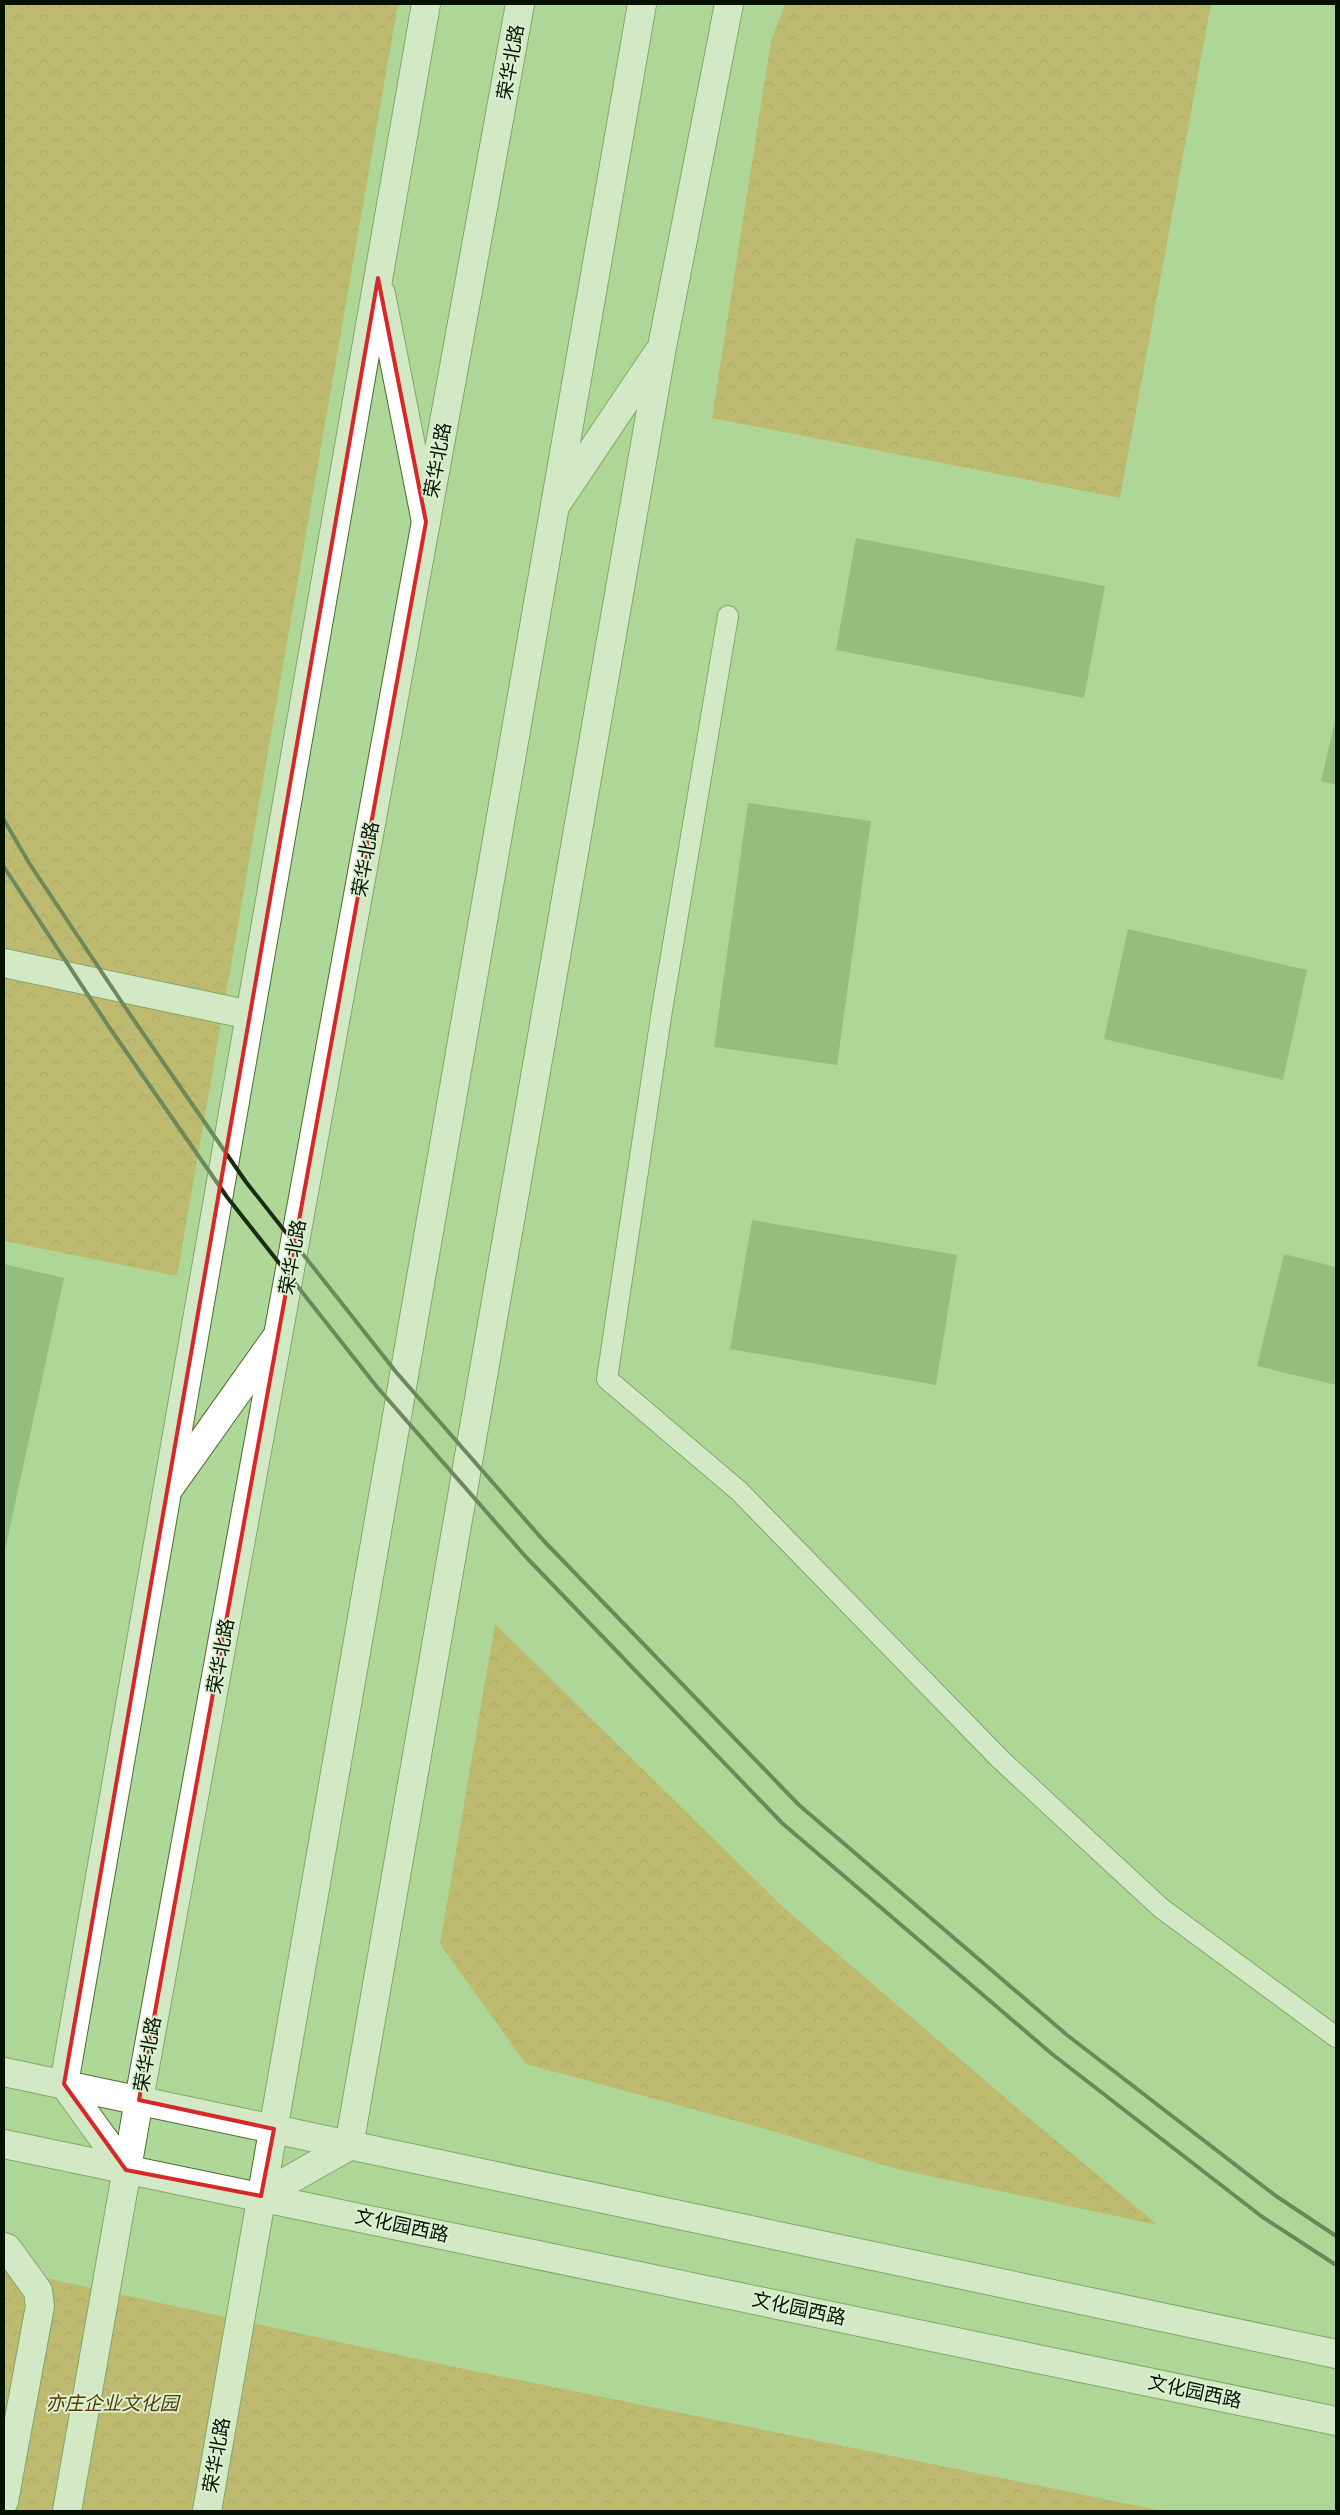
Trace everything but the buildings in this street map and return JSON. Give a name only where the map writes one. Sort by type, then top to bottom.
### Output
[{"type":"main road","points":[[126,2170],[64,2084],[426,4]]},
{"type":"main road","name":"荣华北路","points":[[67,2511],[126,2170],[520,4]]},
{"type":"main road","name":"荣华北路","points":[[207,2511],[642,4]]},
{"type":"main road","points":[[349,2146],[662,347],[729,4]]},
{"type":"main road","points":[[378,278],[426,522]]},
{"type":"main road","points":[[555,506],[662,347]]},
{"type":"main road","points":[[4,963],[250,1015]]},
{"type":"main road","points":[[166,1493],[278,1335]]},
{"type":"main road","points":[[4,2072],[1336,2354]]},
{"type":"main road","name":"文化园西路","points":[[4,2144],[1336,2420]]},
{"type":"main road","points":[[261,2196],[349,2146]]},
{"type":"main road","points":[[4,2248],[7,2248],[38,2291],[40,2306],[4,2501]]},
{"type":"lane","points":[[728,616],[662,1010],[606,1379],[740,1491],[1001,1760],[1161,1908],[1336,2036]]},
{"type":"highlighted area","points":[[378,278],[426,522],[139,2100],[274,2129],[261,2196],[126,2170],[64,2084]]},
{"type":"green space","points":[[4,4],[398,4],[177,1276],[4,1241],[4,1069],[6,1061],[4,1060]]},
{"type":"green space","points":[[785,4],[1211,4],[1120,498],[712,418],[771,41]]},
{"type":"green space","points":[[495,1624],[783,1907],[1024,2114],[1158,2225],[897,2169],[766,2129],[526,2064],[440,1944]]},
{"type":"green space","name":"亦庄企业文化园","points":[[4,2269],[445,2365],[1163,2511],[4,2511]]},
{"type":"railway","points":[[4,820],[29,863],[129,1013],[246,1182],[396,1372],[543,1540],[799,1805],[1067,2035],[1276,2196],[1336,2236]]},
{"type":"railway","points":[[4,867],[109,1027],[227,1197],[377,1387],[526,1557],[782,1823],[1052,2054],[1261,2216],[1336,2265]]}]
